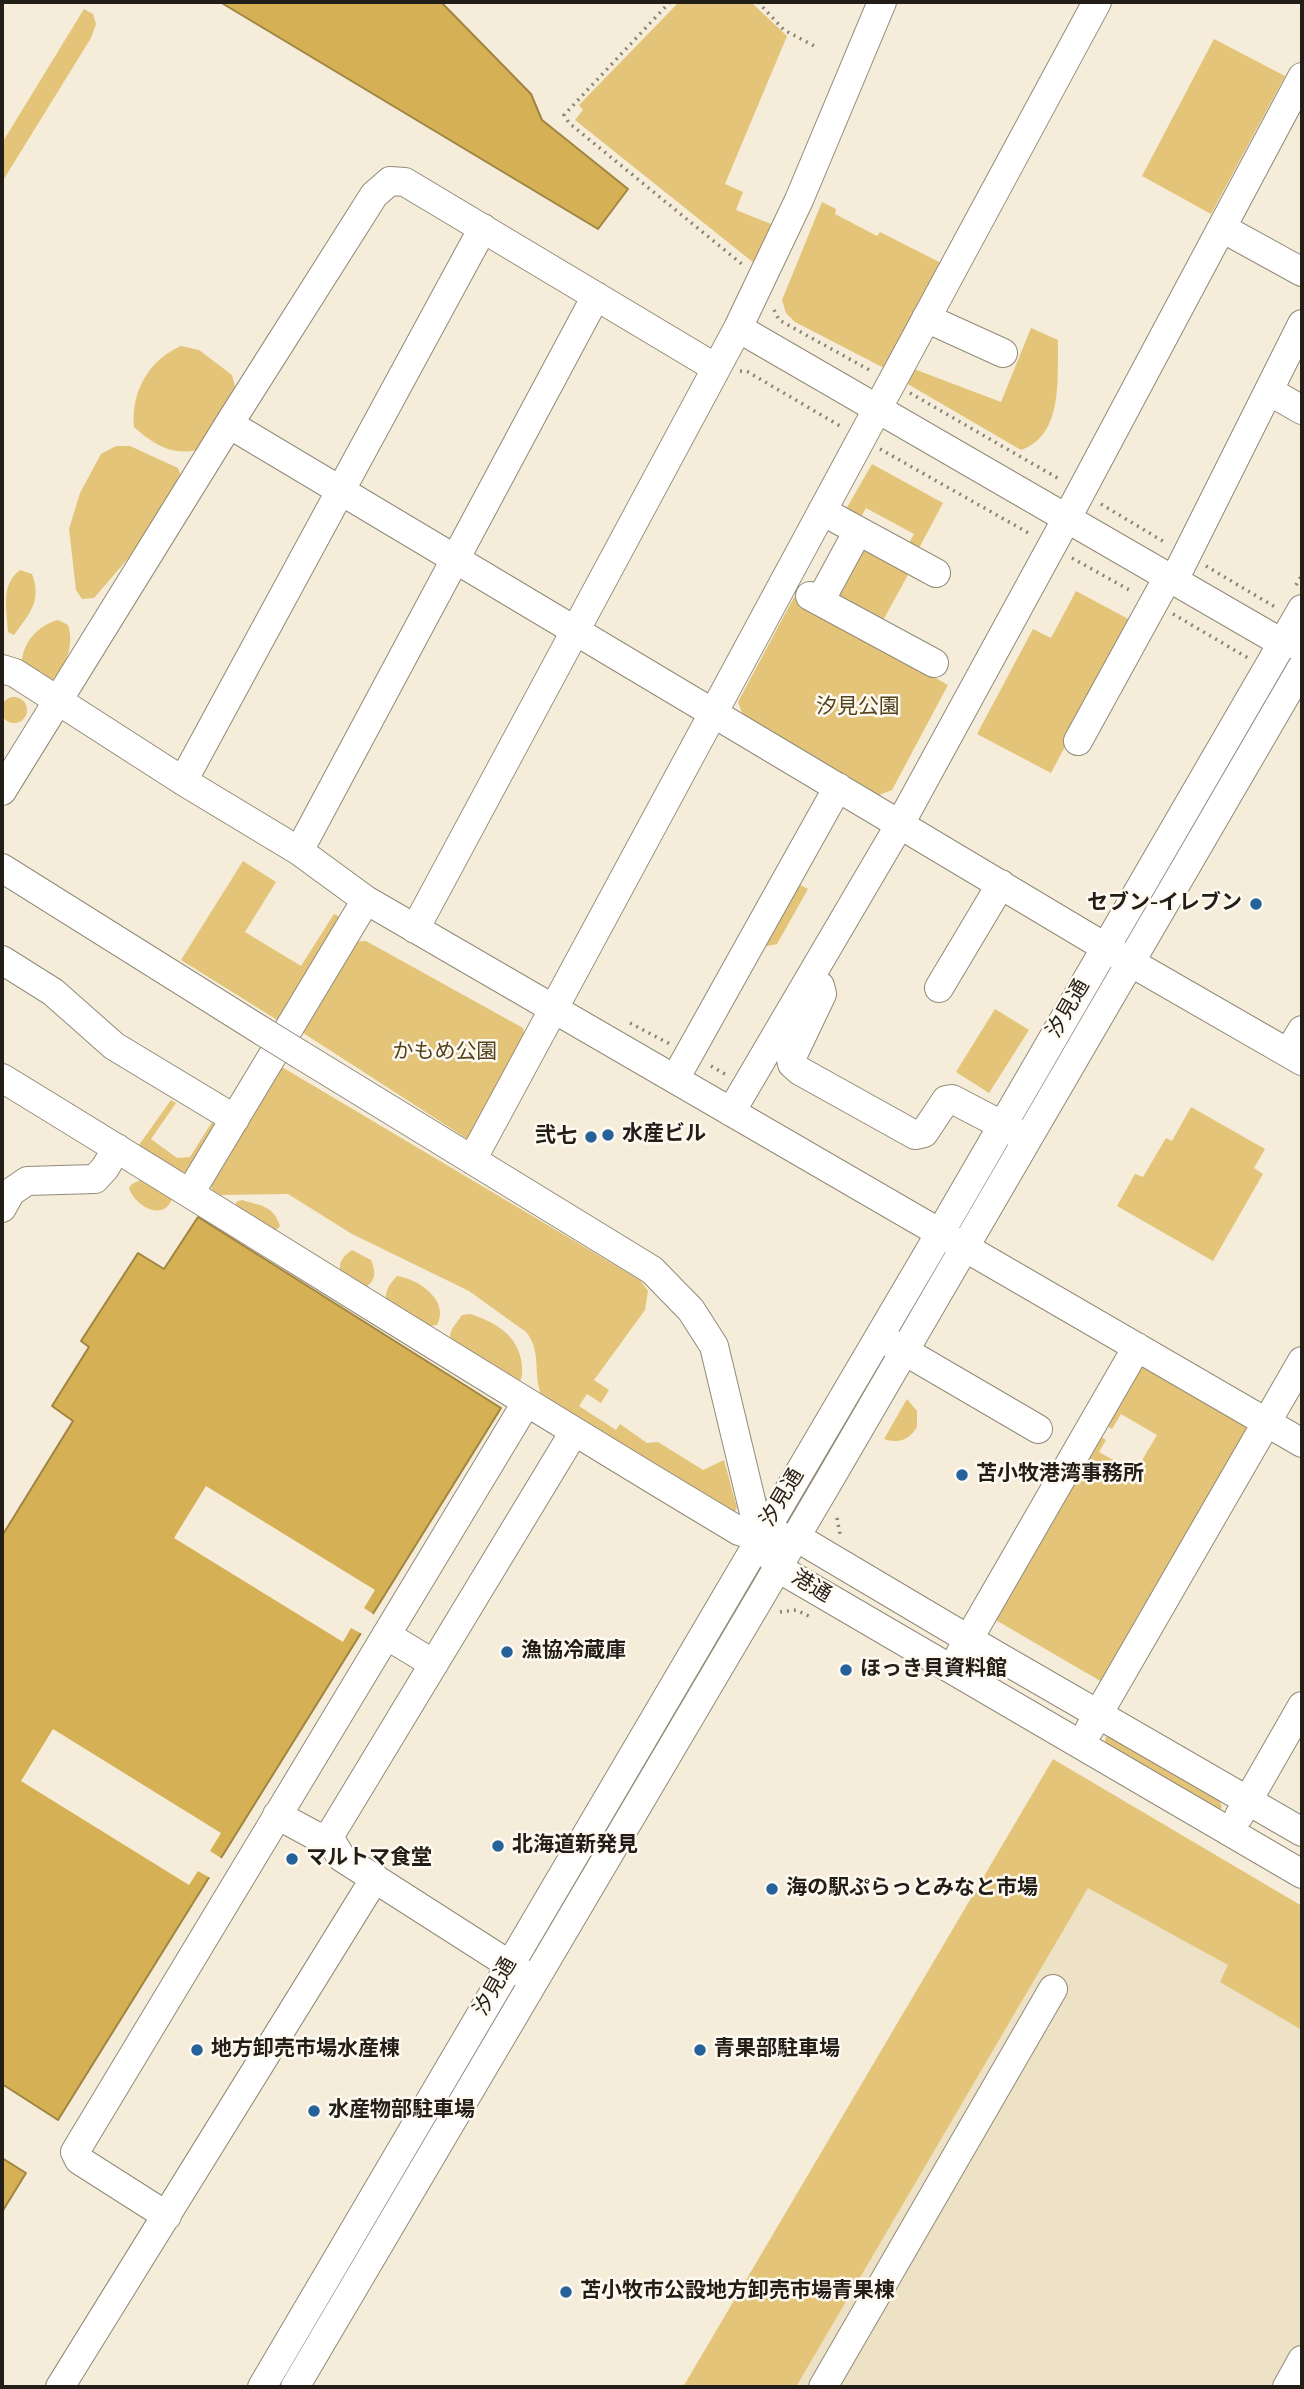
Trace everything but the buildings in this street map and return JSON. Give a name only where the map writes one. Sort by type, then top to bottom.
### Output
[{"type":"street","points":[[415,929],[738,328],[799,200],[881,2]]},
{"type":"street","points":[[472,1160],[1097,2]]},
{"type":"street","points":[[731,1112],[900,824],[1067,519],[1302,77]]},
{"type":"street","points":[[2,791],[374,195],[390,181],[405,182],[716,368]]},
{"type":"street","points":[[183,781],[483,228]]},
{"type":"street","points":[[1222,228],[1302,272]]},
{"type":"street","points":[[299,851],[596,296]]},
{"type":"street","points":[[926,318],[1003,353]]},
{"type":"street","points":[[1078,741],[1171,579],[1302,324]]},
{"type":"street","points":[[738,328],[1171,579],[1298,660]]},
{"type":"street","points":[[1269,391],[1302,410]]},
{"type":"street","points":[[229,424],[1130,962],[1298,1048]]},
{"type":"street","points":[[822,511],[936,573]]},
{"type":"street","points":[[858,531],[815,598],[934,663]]},
{"type":"street","name":"汐見通","points":[[295,2387],[778,1568],[1130,962],[1298,660],[1302,608]]},
{"type":"street","name":"汐見通","points":[[262,2387],[940,1233],[1104,946],[1298,660]]},
{"type":"street","points":[[2,669],[15,673],[183,781],[299,851],[366,900],[1302,1443]]},
{"type":"street","points":[[675,1079],[838,787]]},
{"type":"street","points":[[2,868],[652,1270],[691,1310],[714,1346],[760,1538]]},
{"type":"street","points":[[939,988],[1001,884]]},
{"type":"street","points":[[190,1193],[366,900]]},
{"type":"street","points":[[2,960],[53,992],[114,1046],[234,1119]]},
{"type":"street","points":[[809,979],[820,986],[822,994],[791,1059],[792,1064],[800,1071],[915,1135],[924,1133],[946,1100],[952,1099],[1028,1138]]},
{"type":"street","points":[[2,1078],[526,1403],[739,1531],[760,1538]]},
{"type":"street","points":[[2,1208],[11,1192],[27,1181],[95,1179],[117,1148]]},
{"type":"street","points":[[879,1336],[1038,1429]]},
{"type":"street","points":[[951,1669],[1137,1347]]},
{"type":"street","points":[[1080,1745],[1302,1361]]},
{"type":"street","points":[[166,2216],[79,2161],[75,2152],[526,1403]]},
{"type":"street","points":[[329,1837],[574,1432]]},
{"type":"street","name":"港通","points":[[1302,1832],[796,1537],[760,1538],[778,1568],[1302,1874]]},
{"type":"street","points":[[386,1635],[434,1664]]},
{"type":"street","points":[[1229,1832],[1302,1706]]},
{"type":"street","points":[[277,1815],[316,1836],[329,1837]]},
{"type":"street","points":[[329,1837],[341,1857],[535,1981]]},
{"type":"street","points":[[60,2387],[375,1878]]},
{"type":"street","points":[[823,2387],[1053,1989]]},
{"type":"street","points":[[1287,2387],[1302,2360]]},
{"type":"path","points":[[670,2],[564,115],[569,123],[761,280]]},
{"type":"path","points":[[758,2],[792,36],[818,48]]},
{"type":"path","points":[[777,1612],[796,1610],[809,1616]]},
{"type":"shaded area","points":[[220,2],[441,2],[531,94],[542,120],[628,189],[598,229]]},
{"type":"shaded area","points":[[198,1217],[501,1408],[58,2120],[2,2084],[2,1536],[73,1421],[52,1406],[89,1347],[81,1341],[138,1253],[164,1269]]},
{"type":"shaded area","points":[[1088,1887],[1302,2006],[1302,2387],[796,2387]]},
{"type":"shaded area","points":[[2,2158],[26,2173],[2,2212]]},
{"type":"green space","points":[[679,2],[751,2],[787,36],[725,184],[743,192],[736,210],[771,224],[754,263],[575,120],[583,110],[579,105]]},
{"type":"green space","points":[[84,9],[93,14],[96,24],[91,38],[2,182],[2,143]]},
{"type":"green space","points":[[1214,39],[1285,76],[1211,214],[1142,176]]},
{"type":"green space","points":[[822,202],[836,209],[835,214],[877,236],[880,232],[941,263],[886,369],[795,322],[786,313],[782,300]]},
{"type":"green space","points":[[1031,328],[1058,340],[1057,388],[1051,419],[1045,432],[1035,443],[1021,450],[906,383],[914,369],[1001,402]]},
{"type":"green space","points":[[181,346],[199,350],[232,375],[235,387],[227,406],[196,450],[187,451],[162,447],[134,427],[136,401],[144,378],[160,360]]},
{"type":"green space","points":[[116,446],[130,446],[178,468],[181,477],[138,547],[94,598],[82,599],[76,590],[69,529],[80,493],[101,454]]},
{"type":"green space","points":[[872,464],[943,503],[918,550],[908,545],[914,534],[866,508],[860,519],[845,511]]},
{"type":"green space","points":[[860,544],[910,571],[880,626],[830,599]]},
{"type":"green space","points":[[20,570],[32,574],[36,592],[33,606],[14,635],[8,632],[6,598],[10,583]]},
{"type":"green space","points":[[1076,591],[1132,621],[1051,773],[977,734],[1033,629],[1051,638]]},
{"type":"green space","name":"汐見公園","points":[[794,597],[948,685],[892,790],[879,795],[743,715],[738,702]]},
{"type":"green space","points":[[58,620],[68,625],[69,649],[60,671],[49,683],[22,665],[22,657],[32,636],[44,626]]},
{"type":"green space","points":[[14,697],[23,701],[27,710],[23,719],[14,723],[5,719],[1,710],[5,701]]},
{"type":"green space","points":[[243,861],[276,882],[245,932],[301,966],[334,914],[338,916],[341,924],[282,1023],[181,960]]},
{"type":"green space","points":[[795,882],[808,889],[777,944],[758,948]]},
{"type":"green space","name":"かもめ公園","points":[[366,941],[523,1028],[526,1048],[472,1142],[297,1029],[353,942]]},
{"type":"green space","points":[[995,1009],[1029,1030],[989,1093],[956,1072]]},
{"type":"green space","points":[[282,1067],[640,1280],[648,1291],[645,1310],[594,1380],[609,1390],[601,1403],[587,1394],[579,1406],[616,1430],[620,1424],[647,1443],[658,1442],[703,1470],[724,1460],[737,1508],[734,1513],[545,1401],[538,1385],[534,1349],[526,1332],[469,1291],[352,1234],[288,1194],[220,1195],[212,1190],[210,1181],[277,1070]]},
{"type":"green space","points":[[171,1100],[176,1103],[151,1139],[177,1158],[190,1157],[212,1122],[216,1125],[187,1172],[178,1172],[139,1145]]},
{"type":"green space","points":[[1191,1107],[1265,1149],[1254,1168],[1263,1174],[1213,1261],[1117,1206],[1135,1174],[1143,1177],[1166,1138],[1172,1141]]},
{"type":"green space","points":[[145,1178],[173,1195],[170,1204],[164,1209],[151,1210],[132,1195],[129,1188],[132,1184]]},
{"type":"green space","points":[[242,1200],[270,1210],[280,1226],[275,1231],[236,1208],[236,1202]]},
{"type":"green space","points":[[352,1250],[371,1260],[373,1265],[373,1279],[365,1288],[341,1272],[341,1262]]},
{"type":"green space","points":[[397,1276],[423,1286],[436,1300],[440,1316],[437,1325],[430,1326],[386,1299],[387,1289]]},
{"type":"green space","points":[[470,1314],[489,1321],[511,1338],[520,1355],[520,1381],[515,1382],[453,1342],[450,1336],[452,1329],[462,1315]]},
{"type":"green space","points":[[1139,1365],[1250,1428],[1102,1682],[994,1619],[1100,1436],[1106,1440],[1099,1452],[1135,1472],[1157,1435],[1121,1414],[1112,1429],[1105,1425]]},
{"type":"green space","points":[[907,1399],[917,1411],[917,1427],[903,1440],[884,1439]]},
{"type":"green space","points":[[1110,1735],[1219,1799],[1222,1807],[1220,1811],[1104,1745],[1106,1737]]},
{"type":"green space","points":[[1053,1759],[1302,1906],[1302,2030],[1220,1982],[1228,1965],[1088,1888],[796,2387],[683,2387]]},
{"type":"pier","points":[[206,1486],[375,1590],[364,1608],[376,1616],[364,1635],[351,1628],[343,1642],[174,1538]]},
{"type":"pier","points":[[53,1729],[221,1833],[210,1851],[224,1860],[212,1879],[198,1871],[189,1885],[21,1781]]},
{"type":"place","name":"セブン-イレブン","points":[[1256,904]]},
{"type":"place","name":"水産ビル","points":[[608,1135]]},
{"type":"place","name":"弐七","points":[[591,1137]]},
{"type":"place","name":"苫小牧港湾事務所","points":[[962,1475]]},
{"type":"place","name":"漁協冷蔵庫","points":[[507,1652]]},
{"type":"place","name":"ほっき貝資料館","points":[[846,1670]]},
{"type":"place","name":"北海道新発見","points":[[498,1846]]},
{"type":"place","name":"マルトマ食堂","points":[[292,1859]]},
{"type":"place","name":"海の駅ぷらっとみなと市場","points":[[772,1889]]},
{"type":"place","name":"地方卸売市場水産棟","points":[[197,2050]]},
{"type":"place","name":"青果部駐車場","points":[[700,2050]]},
{"type":"place","name":"水産物部駐車場","points":[[314,2111]]},
{"type":"place","name":"苫小牧市公設地方卸売市場青果棟","points":[[566,2292]]}]
